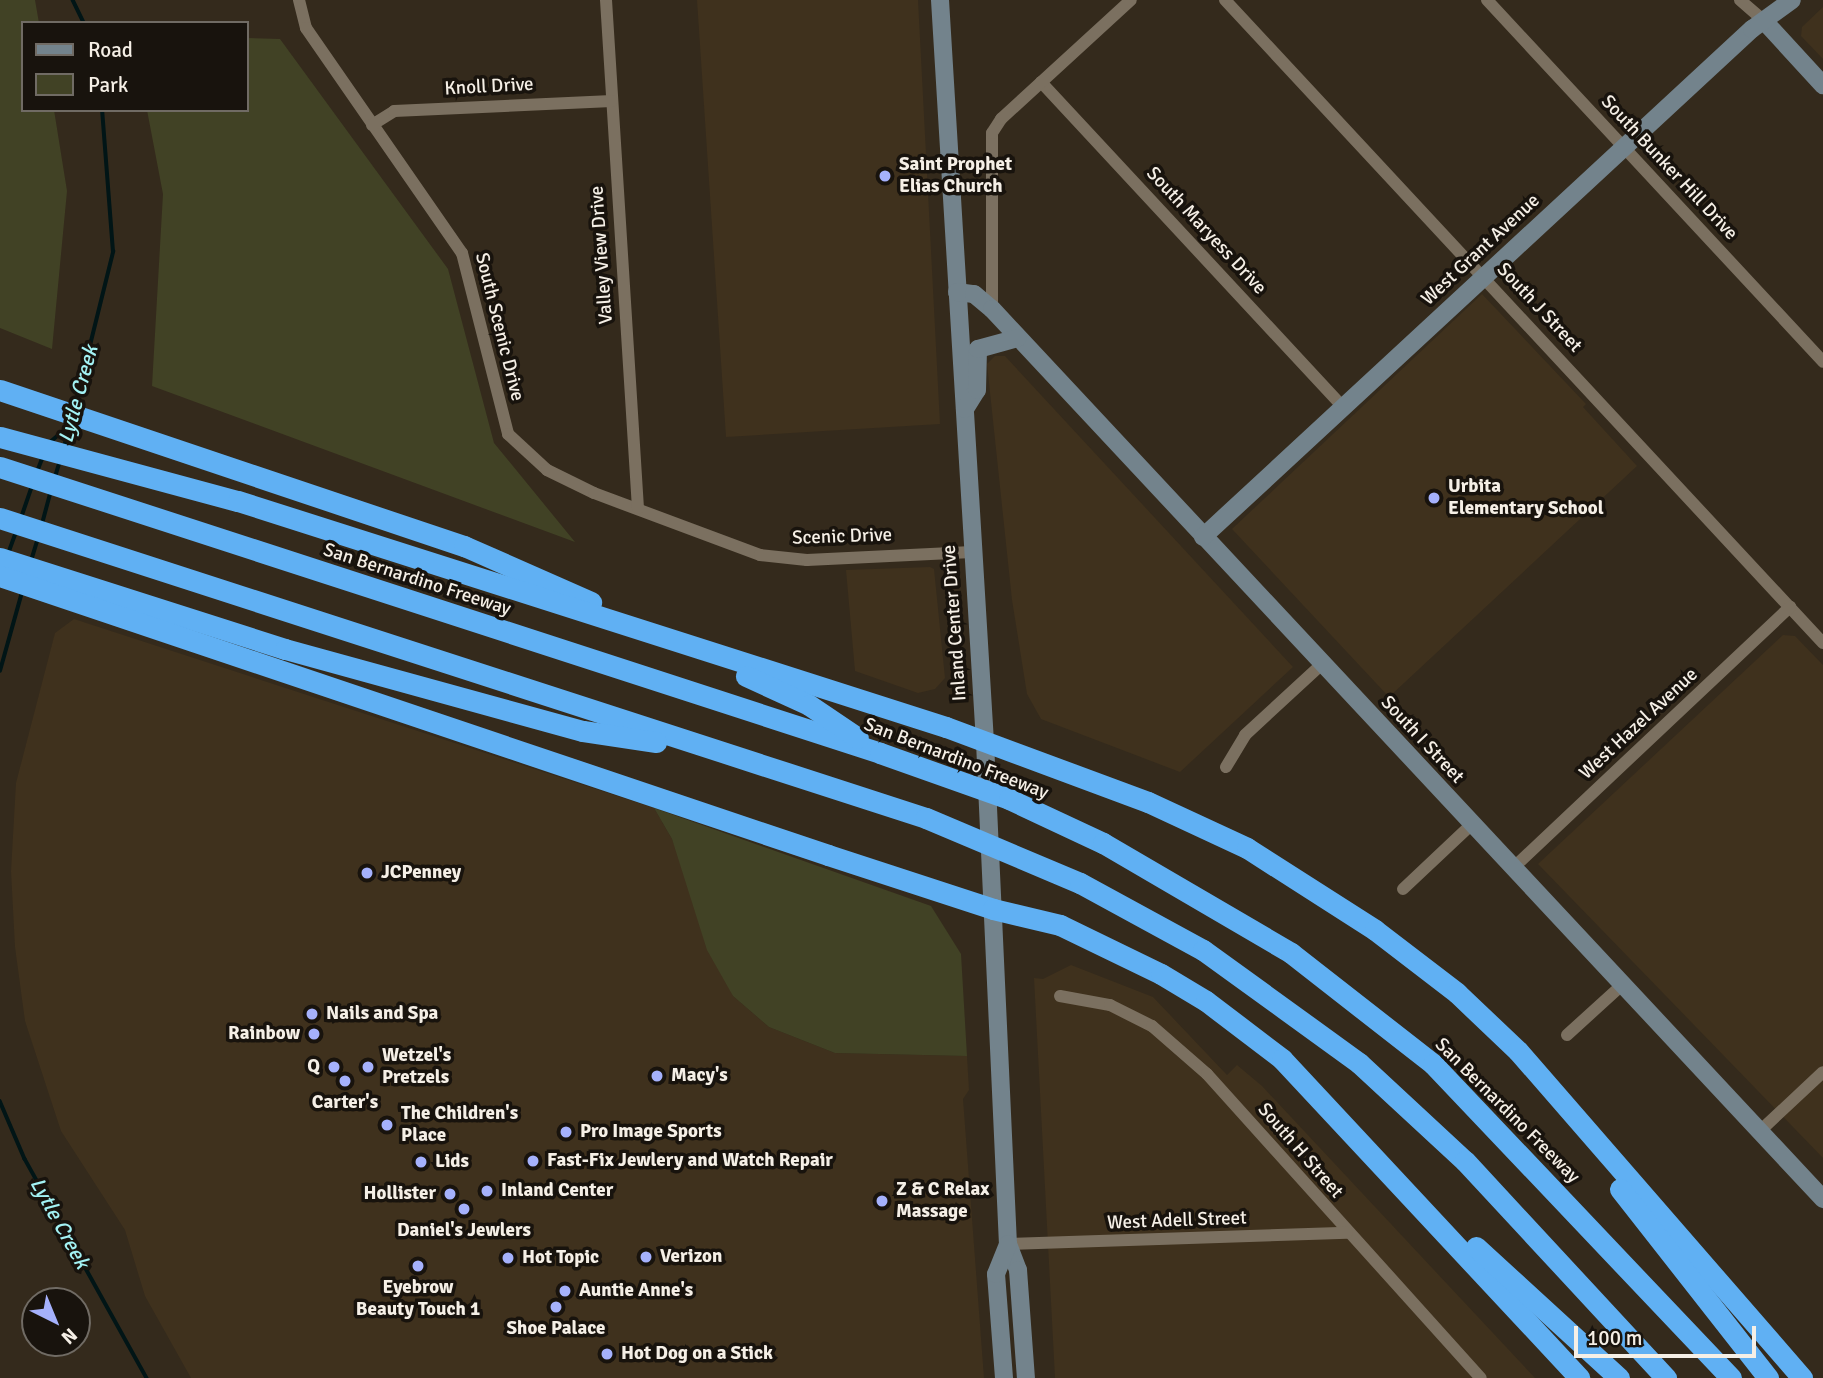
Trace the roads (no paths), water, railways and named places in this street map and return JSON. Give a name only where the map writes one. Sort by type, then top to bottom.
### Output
[{"type":"highway","points":[[0,390],[464,546],[809,705],[880,752]]},
{"type":"highway","points":[[9,440],[238,501],[833,692],[985,752],[1185,818],[1247,848],[1375,930],[1449,986],[1518,1051],[1802,1378]]},
{"type":"highway","name":"San Bernardino Freeway","points":[[5,469],[880,752],[1009,799],[1103,843],[1292,953],[1433,1064],[1731,1378]]},
{"type":"highway","points":[[0,518],[459,664],[707,749],[926,818],[1080,883],[1203,950],[1268,993],[1399,1097],[1465,1161],[1666,1378]]},
{"type":"highway","points":[[0,558],[208,627],[583,731],[707,749]]},
{"type":"highway","points":[[0,576],[993,909],[1060,925],[1161,974],[1254,1036],[1303,1081],[1579,1378]]},
{"type":"highway","points":[[1375,930],[1473,1022],[1561,1117],[1768,1378]]},
{"type":"highway","points":[[1303,1081],[1331,1099],[1442,1215],[1619,1378]]},
{"type":"street","name":"South Scenic Drive","points":[[299,0],[306,28],[462,253],[508,434],[547,470],[594,494],[638,508]]},
{"type":"street","name":"Valley View Drive","points":[[606,0],[638,508]]},
{"type":"street","name":"Inland Center Drive","points":[[940,0],[985,752],[1008,1244],[1018,1270],[1026,1378]]},
{"type":"street","points":[[992,309],[992,133],[1041,82],[1131,0]]},
{"type":"street","name":"South J Street","points":[[1226,0],[1823,642]]},
{"type":"street","name":"South Bunker Hill Drive","points":[[1487,0],[1823,362]]},
{"type":"street","points":[[1740,0],[1765,22],[1823,85]]},
{"type":"street","name":"West Grant Avenue","points":[[1203,537],[1752,29],[1792,0]]},
{"type":"street","name":"South Maryess Drive","points":[[1041,82],[1343,407]]},
{"type":"street","name":"Knoll Drive","points":[[372,125],[394,111],[612,101]]},
{"type":"street","name":"South I Street","points":[[957,292],[974,294],[992,309],[1823,1199]]},
{"type":"street","points":[[965,409],[977,390],[978,349],[1018,338]]},
{"type":"street","name":"Scenic Drive","points":[[638,508],[760,555],[807,560],[972,552]]},
{"type":"street","name":"West Hazel Avenue","points":[[1513,868],[1790,607]]},
{"type":"street","points":[[1226,767],[1245,734],[1322,664]]},
{"type":"street","points":[[1403,888],[1472,824]]},
{"type":"street","points":[[1567,1035],[1623,984]]},
{"type":"street","name":"South H Street","points":[[1060,996],[1110,1006],[1152,1026],[1207,1074],[1347,1234],[1481,1378]]},
{"type":"street","points":[[1760,1131],[1823,1072]]},
{"type":"street","name":"West Adell Street","points":[[1008,1244],[1347,1234]]},
{"type":"street","name":"Inland Center Drive","points":[[1004,1378],[996,1274],[1008,1244]]},
{"type":"waterway","name":"Lytle Creek","points":[[73,0],[83,21]]},
{"type":"waterway","name":"Lytle Creek","points":[[75,406],[113,252],[102,112]]},
{"type":"waterway","name":"Lytle Creek","points":[[64,447],[71,421]]},
{"type":"waterway","points":[[49,443],[67,428]]},
{"type":"waterway","points":[[37,472],[43,456]]},
{"type":"waterway","name":"Lytle Creek","points":[[55,477],[60,461]]},
{"type":"waterway","points":[[21,518],[32,486]]},
{"type":"waterway","name":"Lytle Creek","points":[[42,524],[51,491]]},
{"type":"waterway","points":[[8,554],[16,532]]},
{"type":"waterway","name":"Lytle Creek","points":[[31,561],[38,538]]},
{"type":"waterway","name":"Lytle Creek","points":[[0,671],[22,592]]},
{"type":"waterway","name":"Lytle Creek","points":[[0,1101],[25,1159],[147,1378]]},
{"type":"place","name":"Saint Prophet Elias Church","points":[[885,176]]},
{"type":"place","name":"Urbita Elementary School","points":[[1434,498]]},
{"type":"place","name":"JCPenney","points":[[367,873]]},
{"type":"place","name":"Nails and Spa","points":[[312,1014]]},
{"type":"place","name":"Rainbow","points":[[314,1034]]},
{"type":"place","name":"Q","points":[[334,1067]]},
{"type":"place","name":"Wetzel's Pretzels","points":[[368,1067]]},
{"type":"place","name":"Macy's","points":[[657,1076]]},
{"type":"place","name":"Carter's","points":[[345,1081]]},
{"type":"place","name":"The Children's Place","points":[[387,1125]]},
{"type":"place","name":"Pro Image Sports","points":[[566,1132]]},
{"type":"place","name":"Fast-Fix Jewlery and Watch Repair","points":[[533,1161]]},
{"type":"place","name":"Lids","points":[[421,1162]]},
{"type":"place","name":"Inland Center","points":[[487,1191]]},
{"type":"place","name":"Hollister","points":[[450,1194]]},
{"type":"place","name":"Z & C Relax Massage","points":[[882,1201]]},
{"type":"place","name":"Daniel's Jewlers","points":[[464,1209]]},
{"type":"place","name":"Verizon","points":[[646,1257]]},
{"type":"place","name":"Hot Topic","points":[[508,1258]]},
{"type":"place","name":"Eyebrow Beauty Touch 1","points":[[418,1266]]},
{"type":"place","name":"Auntie Anne's","points":[[565,1291]]},
{"type":"place","name":"Shoe Palace","points":[[556,1307]]},
{"type":"place","name":"Hot Dog on a Stick","points":[[607,1354]]}]
